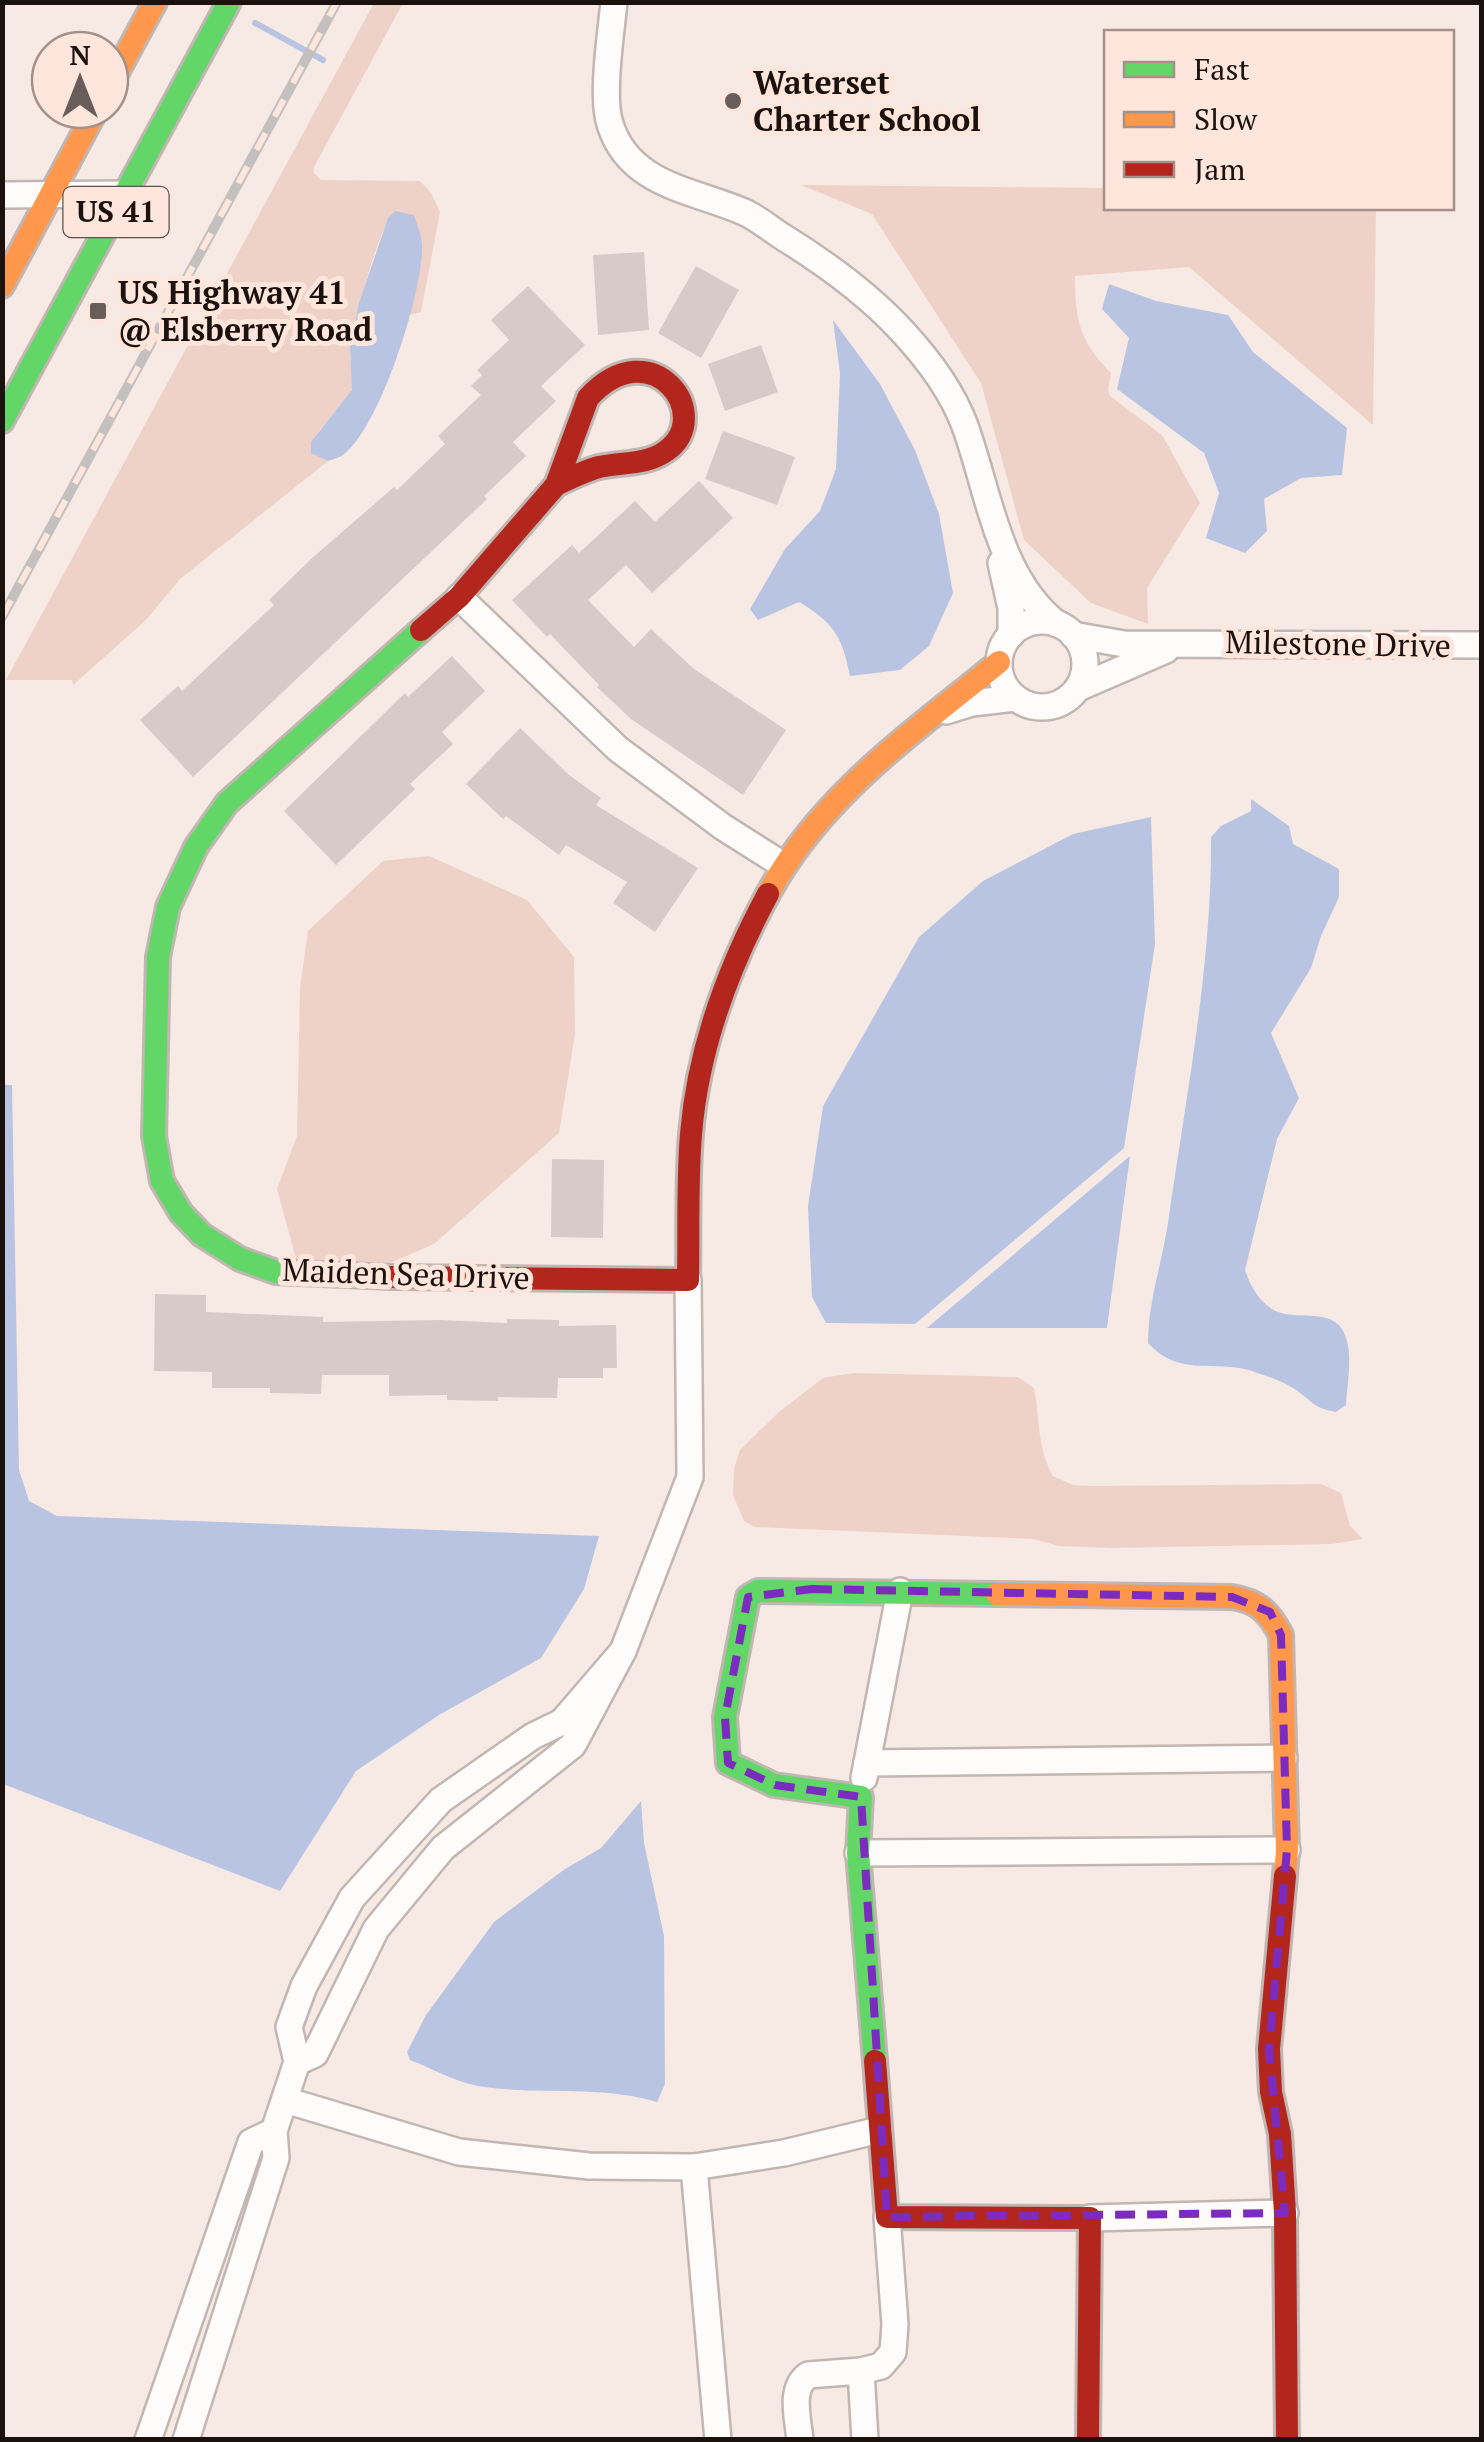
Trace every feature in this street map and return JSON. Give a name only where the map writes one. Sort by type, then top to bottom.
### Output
[{"type":"street","points":[[130,49],[156,2]]},
{"type":"street","name":"US 41","points":[[2,421],[229,2]]},
{"type":"street","points":[[297,2062],[315,2054],[376,1929],[443,1848],[573,1745],[623,1651],[690,1477],[691,1133],[706,1045],[737,951],[784,865],[846,787],[999,662],[1011,635],[1011,608],[993,519],[958,410],[933,368],[884,312],[816,257],[745,212],[664,185],[639,168],[618,143],[609,122],[609,80],[618,2]]},
{"type":"street","name":"US 41","points":[[2,286],[86,130]]},
{"type":"street","points":[[2,195],[126,194]]},
{"type":"street","points":[[635,370],[646,372],[665,384],[685,410],[679,438],[666,453],[595,468],[556,486],[588,398],[609,378],[635,370]]},
{"type":"street","name":"Maiden Sea Drive","points":[[556,486],[459,597],[227,802],[196,847],[168,906],[158,957],[154,1136],[162,1181],[181,1213],[202,1235],[240,1260],[276,1272],[688,1280]]},
{"type":"street","points":[[993,519],[1032,599],[1065,630],[1084,656],[1083,678],[1078,688]]},
{"type":"street","points":[[459,597],[618,749],[723,827],[784,865]]},
{"type":"street","name":"Milestone Drive","points":[[1011,635],[1032,623],[1124,644],[1482,645]]},
{"type":"street","name":"Milestone Drive","points":[[941,712],[972,703],[1015,698],[1042,708],[1147,656],[1195,642]]},
{"type":"street","points":[[999,662],[1006,688],[1015,698]]},
{"type":"street","points":[[861,1798],[745,1777],[728,1763],[725,1717],[748,1597],[768,1590],[900,1591],[1232,1597],[1262,1603],[1281,1635],[1287,1850],[1269,2049],[1270,2092],[1280,2134],[1286,2212],[1287,2440]]},
{"type":"street","points":[[800,2440],[796,2388],[801,2380],[881,2366],[893,2352],[887,2217],[858,1853],[861,1798],[900,1591]]},
{"type":"street","points":[[186,2440],[276,2158],[274,2131],[297,2062],[289,2027],[304,1986],[352,1898],[441,1800],[533,1736],[562,1722],[623,1651]]},
{"type":"street","points":[[867,1763],[1284,1758]]},
{"type":"street","points":[[858,1853],[1287,1850]]},
{"type":"street","points":[[285,2100],[459,2152],[590,2166],[694,2166],[784,2153],[880,2130]]},
{"type":"street","points":[[148,2440],[250,2142],[274,2131]]},
{"type":"street","points":[[694,2166],[718,2440]]},
{"type":"street","points":[[887,2217],[1090,2218],[1286,2212]]},
{"type":"street","points":[[1088,2440],[1090,2218]]},
{"type":"street","points":[[861,2372],[864,2440]]},
{"type":"highlighted area","points":[[812,1589],[1232,1597],[1270,1612],[1281,1635],[1287,1850],[1269,2049],[1285,2213],[887,2217],[861,1797],[775,1785],[728,1763],[725,1717],[748,1597]]},
{"type":"shaded area","points":[[374,3],[403,3],[314,173],[321,180],[420,181],[431,193],[440,212],[421,312],[410,315],[422,245],[395,211],[374,256],[356,320],[350,350],[352,389],[313,443],[312,453],[328,461],[180,579],[146,620],[73,685],[72,680],[6,680]]},
{"type":"shaded area","points":[[801,185],[1104,188],[1104,210],[1376,210],[1373,425],[1189,267],[1075,276],[1081,329],[1111,373],[1110,396],[1162,435],[1200,503],[1147,588],[1148,624],[1091,603],[1024,540],[981,383],[872,214]]},
{"type":"shaded area","points":[[429,856],[527,900],[574,957],[575,1034],[559,1133],[434,1244],[388,1264],[297,1262],[277,1189],[297,1136],[300,988],[308,931],[383,861]]},
{"type":"shaded area","points":[[853,1373],[1018,1377],[1034,1388],[1042,1444],[1053,1476],[1073,1485],[1094,1486],[1321,1484],[1341,1493],[1350,1526],[1363,1539],[1332,1544],[1112,1548],[1059,1546],[1033,1539],[755,1527],[744,1521],[733,1495],[734,1469],[740,1450],[779,1412],[823,1378]]},
{"type":"water","points":[[395,211],[414,215],[422,242],[407,325],[371,417],[343,455],[328,461],[311,453],[311,442],[352,390],[350,348],[359,303],[388,218]]},
{"type":"water","points":[[1109,284],[1156,301],[1228,315],[1253,352],[1347,428],[1342,475],[1301,478],[1264,499],[1267,531],[1245,553],[1206,538],[1219,493],[1204,453],[1117,389],[1129,338],[1102,309]]},
{"type":"water","points":[[833,320],[880,384],[915,450],[939,514],[953,593],[929,646],[900,670],[850,676],[835,632],[811,610],[799,602],[758,620],[750,609],[785,549],[820,511],[836,469],[840,373]]},
{"type":"water","points":[[1251,799],[1289,826],[1293,844],[1339,869],[1339,897],[1311,968],[1271,1033],[1299,1098],[1277,1139],[1245,1270],[1255,1292],[1272,1309],[1325,1318],[1342,1329],[1347,1341],[1349,1373],[1346,1405],[1336,1412],[1317,1406],[1269,1377],[1238,1368],[1185,1364],[1160,1354],[1148,1343],[1197,1031],[1211,837],[1221,826],[1251,811]]},
{"type":"water","points":[[1151,817],[1155,944],[1124,1148],[915,1324],[826,1323],[812,1297],[808,1206],[823,1106],[919,937],[983,881],[1073,834]]},
{"type":"water","points":[[3,1085],[12,1085],[19,1470],[29,1501],[57,1516],[599,1536],[584,1589],[541,1658],[439,1715],[356,1771],[280,1891],[3,1784]]},
{"type":"water","points":[[1130,1156],[1107,1328],[927,1328]]},
{"type":"water","points":[[641,1801],[644,1843],[664,1936],[665,2084],[657,2102],[593,2092],[484,2087],[456,2080],[410,2060],[407,2052],[426,2015],[494,1922],[565,1869],[601,1848]]},
{"type":"building","points":[[644,252],[649,330],[598,335],[593,255]]},
{"type":"building","points":[[696,266],[739,290],[701,358],[658,333]]},
{"type":"building","points":[[528,286],[585,345],[541,386],[556,401],[513,442],[526,456],[484,496],[487,499],[193,777],[140,720],[178,686],[182,691],[274,605],[269,600],[311,559],[394,487],[397,490],[445,444],[438,436],[481,395],[471,386],[482,375],[477,370],[509,340],[491,320]]},
{"type":"building","points":[[761,345],[778,392],[725,411],[708,364]]},
{"type":"building","points":[[723,431],[795,457],[777,505],[705,479]]},
{"type":"building","points":[[699,481],[733,518],[652,593],[626,565],[588,600],[634,647],[651,629],[694,669],[786,730],[743,795],[631,719],[512,600],[572,545],[579,553],[635,501],[655,522]]},
{"type":"building","points":[[452,656],[485,691],[442,732],[453,744],[410,784],[415,789],[336,865],[284,811],[405,693],[408,697]]},
{"type":"building","points":[[520,728],[569,775],[601,798],[596,805],[698,868],[655,932],[613,903],[627,882],[566,845],[559,855],[506,816],[503,819],[466,784]]},
{"type":"building","points":[[552,1159],[604,1160],[603,1238],[551,1237]]},
{"type":"building","points":[[155,1294],[206,1295],[206,1312],[323,1317],[323,1322],[507,1323],[507,1319],[559,1320],[559,1326],[616,1325],[617,1368],[603,1368],[603,1378],[558,1378],[557,1398],[498,1397],[498,1401],[447,1400],[447,1395],[389,1396],[389,1375],[322,1375],[321,1394],[270,1393],[270,1388],[212,1388],[212,1372],[154,1371]]},
{"type":"waterway","points":[[255,23],[323,60]]},
{"type":"railway","points":[[2,617],[337,2]]},
{"type":"traffic: fast","points":[[2,421],[229,2]]},
{"type":"traffic: fast","points":[[392,1277],[276,1272],[240,1259],[202,1235],[181,1213],[162,1181],[154,1136],[158,957],[168,907],[196,847],[227,803],[421,630]]},
{"type":"traffic: fast","points":[[875,2061],[858,1853],[861,1797],[774,1785],[728,1763],[725,1717],[748,1597],[758,1591],[997,1594]]},
{"type":"traffic: slow","points":[[130,48],[155,2]]},
{"type":"traffic: slow","points":[[2,286],[85,130]]},
{"type":"traffic: slow","points":[[768,894],[814,826],[842,796],[871,767],[999,662]]},
{"type":"traffic: slow","points":[[997,1594],[1232,1597],[1249,1601],[1267,1614],[1281,1635],[1285,1876]]},
{"type":"traffic: jam","points":[[421,630],[459,597],[556,485],[588,398],[612,379],[634,372],[654,375],[670,385],[680,400],[684,418],[680,436],[666,451],[642,461],[593,469],[556,485]]},
{"type":"traffic: jam","points":[[392,1277],[688,1280],[690,1152],[700,1071],[728,980],[768,894]]},
{"type":"traffic: jam","points":[[1285,1876],[1269,2049],[1285,2213],[1287,2440]]},
{"type":"traffic: jam","points":[[875,2061],[887,2217],[1090,2218],[1088,2440]]},
{"type":"place","name":"Waterset Charter School","points":[[733,101]]},
{"type":"place","name":"US Highway 41 @ Elsberry Road","points":[[98,311]]}]
